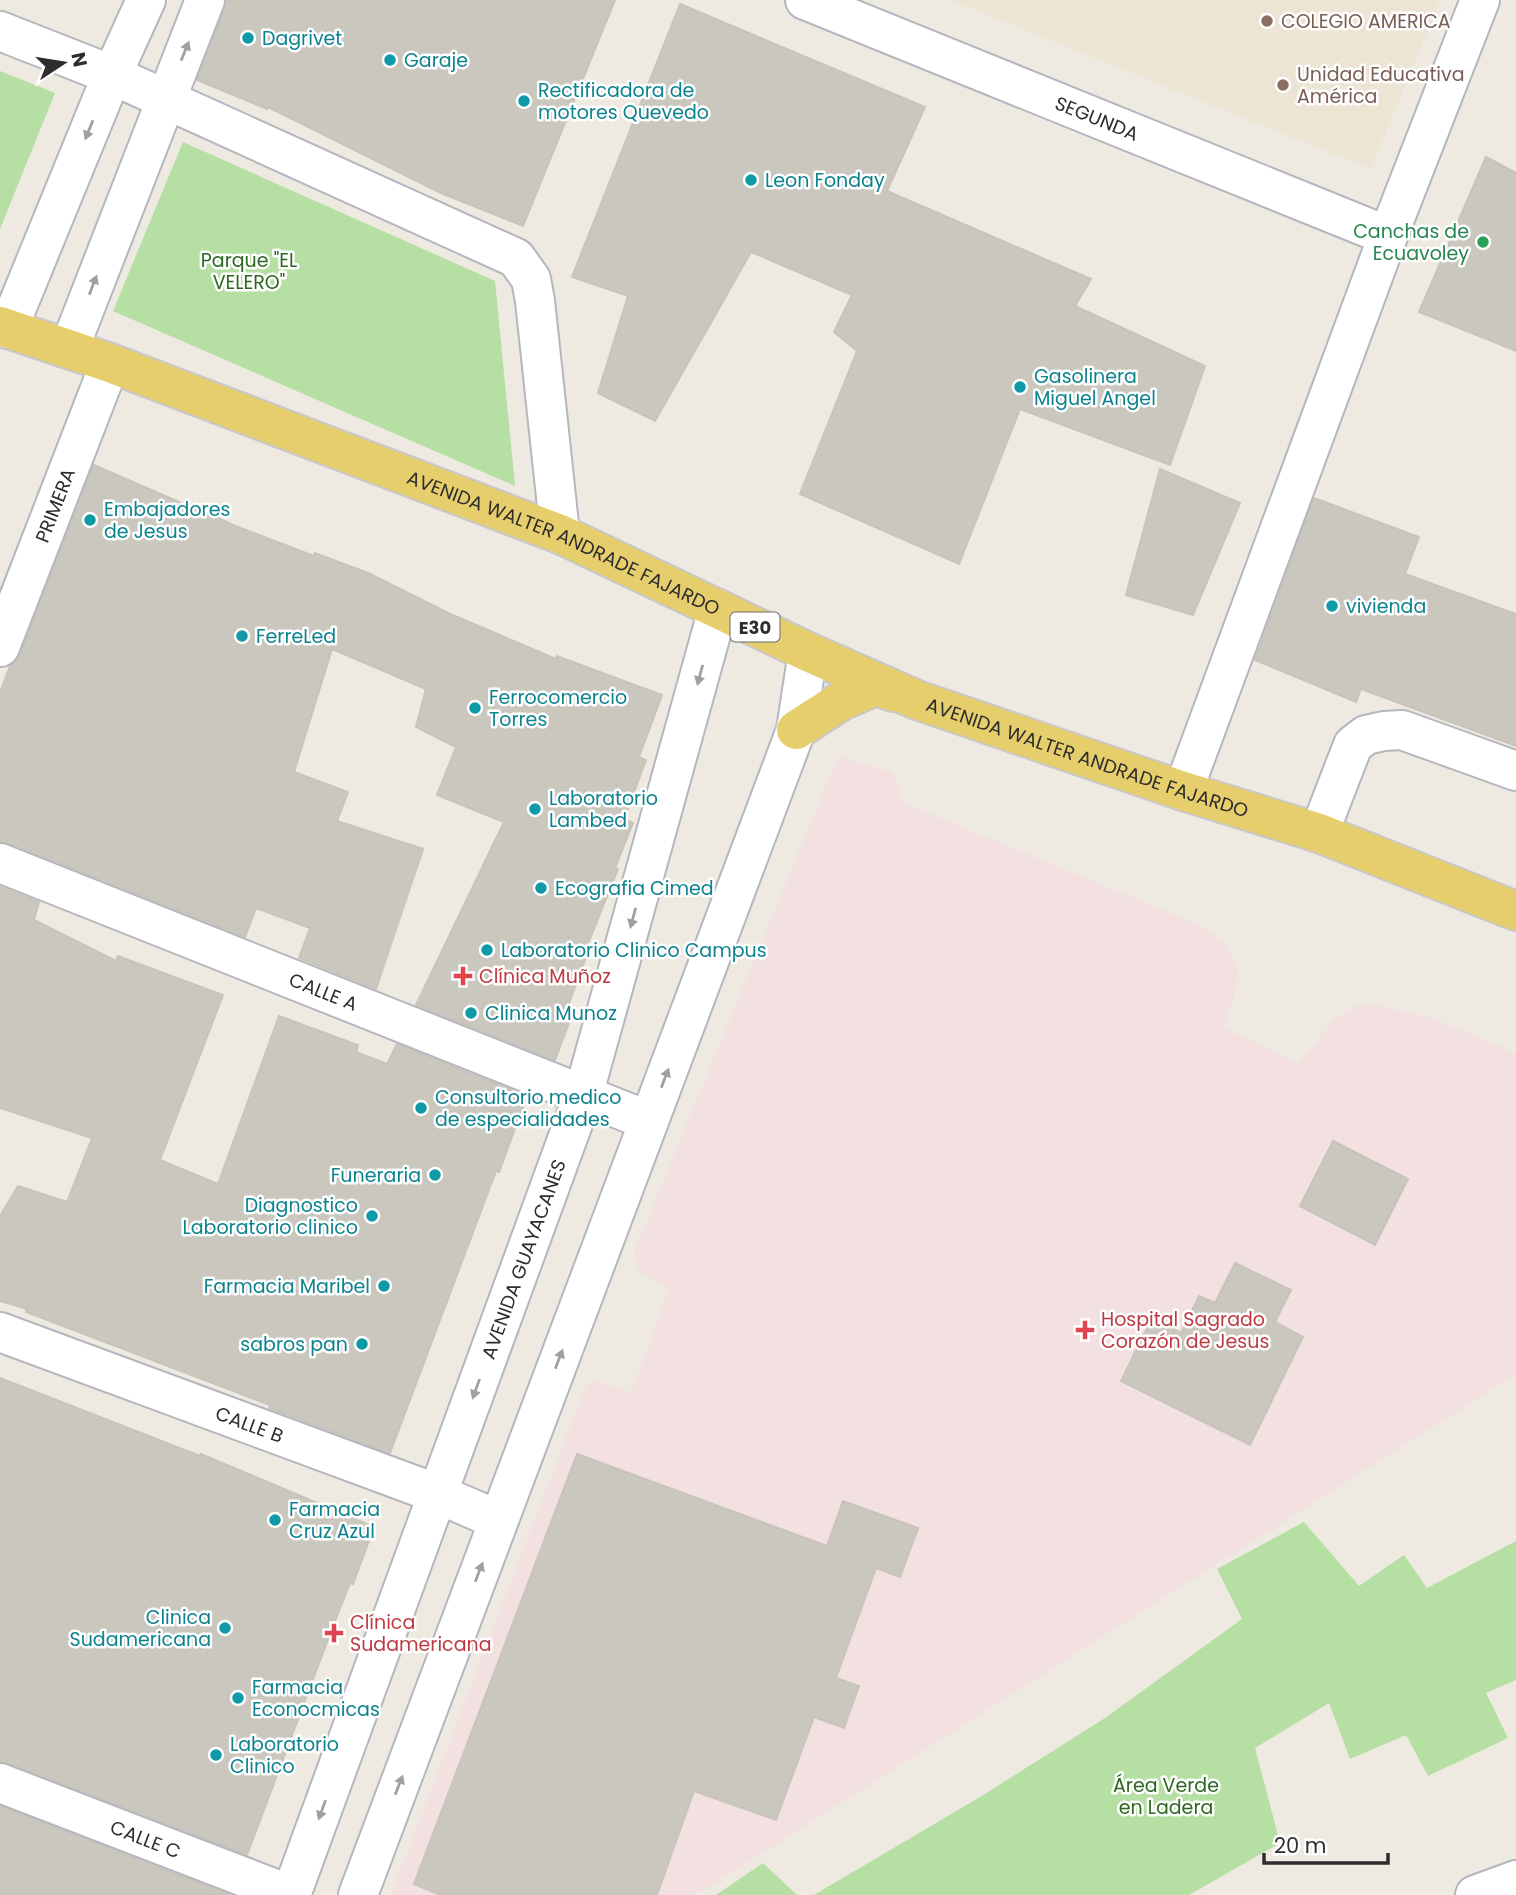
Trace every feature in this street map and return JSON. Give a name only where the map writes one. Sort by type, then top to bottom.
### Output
[{"type":"main road","name":"AVENIDA WALTER ANDRADE FAJARDO","points":[[4,327],[110,363],[560,534],[808,652],[917,700],[1183,791],[1319,833],[1516,911]]},
{"type":"main road","points":[[796,730],[841,701],[876,686],[917,700]]},
{"type":"street","points":[[4,327],[146,0]]},
{"type":"street","points":[[68,349],[205,0]]},
{"type":"street","name":"SEGUNDA","points":[[805,0],[1388,236]]},
{"type":"street","points":[[1183,791],[1388,236],[1479,0]]},
{"type":"street","points":[[0,31],[112,75],[516,258],[531,279],[535,301],[560,534]]},
{"type":"street","name":"PRIMERA","points":[[0,647],[110,363]]},
{"type":"street","name":"AVENIDA GUAYACANES","points":[[291,1895],[583,1096],[718,609]]},
{"type":"street","points":[[358,1895],[796,730],[808,652]]},
{"type":"street","points":[[1319,833],[1353,745],[1366,735],[1384,730],[1402,730],[1516,771]]},
{"type":"street","name":"CALLE A","points":[[0,863],[649,1121]]},
{"type":"street","name":"CALLE B","points":[[0,1332],[438,1494],[498,1520]]},
{"type":"street","name":"CALLE C","points":[[0,1783],[291,1895]]},
{"type":"street","points":[[1475,1895],[1516,1880]]},
{"type":"shaded area","name":"Unidad Educativa América","points":[[951,0],[1440,0],[1371,169]]},
{"type":"shaded area","name":"Hospital Sagrado Corazón de Jesus","points":[[838,757],[893,772],[904,803],[1199,925],[1224,942],[1238,965],[1239,979],[1224,1028],[1299,1064],[1334,1019],[1356,1006],[1370,1004],[1432,1018],[1516,1053],[1516,1374],[696,1895],[391,1895],[584,1391],[589,1382],[599,1382],[632,1392],[669,1287],[643,1274],[635,1263],[634,1252]]},
{"type":"green space","points":[[0,71],[55,93],[0,229]]},
{"type":"green space","name":"Parque \"EL VELERO\"","points":[[183,142],[495,281],[515,486],[113,311]]},
{"type":"green space","name":"Área Verde en Ladera","points":[[1304,1522],[1359,1586],[1404,1555],[1427,1588],[1516,1541],[1516,1680],[1486,1693],[1508,1738],[1428,1776],[1406,1735],[1350,1759],[1329,1703],[1255,1748],[1280,1843],[1189,1895],[814,1895],[980,1797],[1105,1718],[1242,1619],[1217,1569]]},
{"type":"green space","points":[[763,1863],[797,1895],[716,1895]]},
{"type":"building","points":[[226,0],[615,0],[523,226],[441,193],[268,107],[267,109],[197,80]]},
{"type":"building","points":[[680,4],[925,107],[887,191],[1091,279],[1075,306],[1205,366],[1170,465],[1020,409],[959,564],[800,494],[857,351],[834,332],[852,295],[751,252],[655,421],[598,393],[628,296],[572,277]]},
{"type":"building","name":"Canchas de Ecuavoley","points":[[1486,157],[1516,173],[1516,351],[1419,312]]},
{"type":"building","points":[[94,465],[233,525],[368,573],[448,613],[556,659],[557,656],[662,695],[639,757],[646,760],[624,819],[633,823],[615,868],[618,869],[583,956],[586,957],[564,1017],[570,1020],[555,1060],[416,1005],[504,822],[437,795],[456,747],[416,727],[426,689],[332,649],[294,772],[348,792],[337,821],[423,849],[376,989],[299,958],[310,928],[256,908],[245,937],[0,842],[0,693],[10,666],[20,655]]},
{"type":"building","points":[[1160,469],[1240,503],[1193,615],[1126,595]]},
{"type":"building","points":[[1314,498],[1419,537],[1405,574],[1516,614],[1516,746],[1361,689],[1356,702],[1255,660]]},
{"type":"building","points":[[0,887],[39,902],[34,920],[116,961],[118,956],[223,995],[160,1160],[218,1184],[279,1016],[358,1045],[356,1052],[387,1064],[397,1044],[527,1096],[390,1453],[26,1312],[27,1309],[0,1301],[0,1216],[18,1186],[67,1202],[92,1138],[0,1108]]},
{"type":"building","points":[[1333,1141],[1408,1179],[1375,1245],[1300,1206]]},
{"type":"building","points":[[1235,1263],[1291,1290],[1275,1322],[1303,1337],[1250,1445],[1121,1381],[1152,1318],[1181,1333],[1199,1296],[1215,1303]]},
{"type":"building","points":[[0,1378],[200,1456],[201,1454],[374,1527],[353,1584],[350,1583],[330,1634],[247,1855],[0,1762]]},
{"type":"building","points":[[577,1454],[827,1546],[843,1501],[918,1528],[900,1577],[876,1568],[836,1678],[859,1686],[844,1728],[814,1717],[776,1820],[694,1791],[657,1895],[440,1895],[414,1884]]},
{"type":"building","points":[[0,1806],[230,1895],[0,1895]]},
{"type":"place","name":"COLEGIO AMERICA","points":[[1267,21]]},
{"type":"place","name":"Dagrivet","points":[[248,38]]},
{"type":"place","name":"Garaje","points":[[390,60]]},
{"type":"place","name":"Unidad Educativa América","points":[[1283,85]]},
{"type":"place","name":"Rectificadora de motores Quevedo","points":[[524,101]]},
{"type":"place","name":"Leon Fonday","points":[[751,180]]},
{"type":"place","name":"Canchas de Ecuavoley","points":[[1483,242]]},
{"type":"place","name":"Gasolinera Miguel Angel","points":[[1020,387]]},
{"type":"place","name":"Embajadores de Jesus","points":[[90,520]]},
{"type":"place","name":"vivienda","points":[[1332,606]]},
{"type":"place","name":"FerreLed","points":[[242,636]]},
{"type":"place","name":"Ferrocomercio Torres","points":[[475,708]]},
{"type":"place","name":"Laboratorio Lambed","points":[[535,809]]},
{"type":"place","name":"Ecografia Cimed","points":[[541,888]]},
{"type":"place","name":"Laboratorio Clinico Campus","points":[[487,950]]},
{"type":"place","name":"Clínica Muñoz","points":[[463,976]]},
{"type":"place","name":"Clinica Munoz","points":[[471,1013]]},
{"type":"place","name":"Consultorio medico de especialidades","points":[[421,1108]]},
{"type":"place","name":"Funeraria","points":[[435,1175]]},
{"type":"place","name":"Diagnostico Laboratorio clinico","points":[[372,1216]]},
{"type":"place","name":"Farmacia Maribel","points":[[384,1286]]},
{"type":"place","name":"Hospital Sagrado Corazón de Jesus","points":[[1085,1330]]},
{"type":"place","name":"sabros pan","points":[[362,1344]]},
{"type":"place","name":"Farmacia Cruz Azul","points":[[275,1520]]},
{"type":"place","name":"Clinica Sudamericana","points":[[225,1628]]},
{"type":"place","name":"Clínica Sudamericana","points":[[334,1633]]},
{"type":"place","name":"Farmacia Econocmicas","points":[[238,1698]]},
{"type":"place","name":"Laboratorio Clinico","points":[[216,1755]]}]
